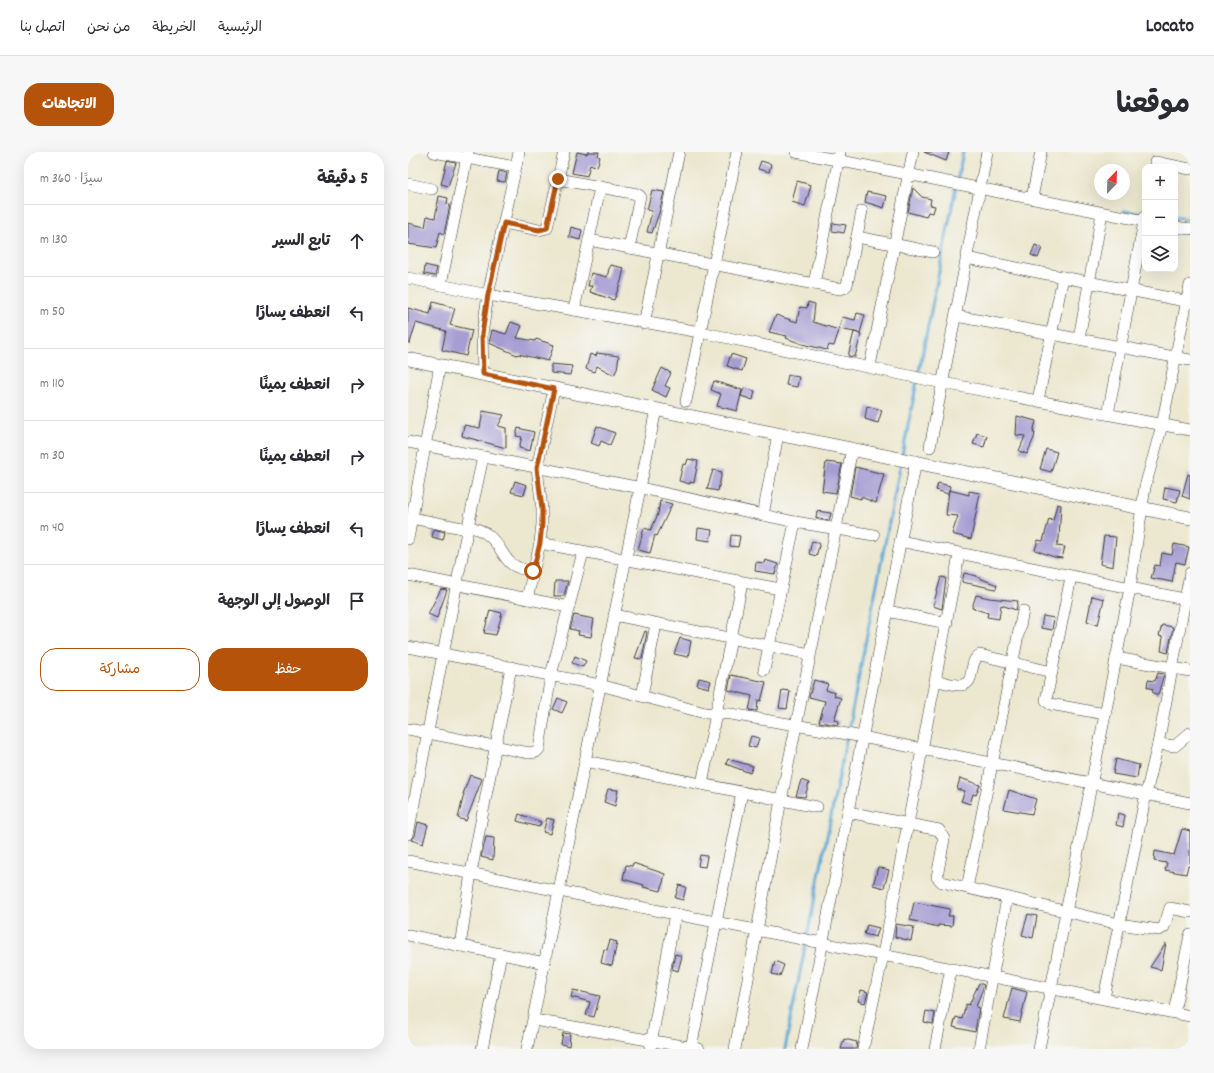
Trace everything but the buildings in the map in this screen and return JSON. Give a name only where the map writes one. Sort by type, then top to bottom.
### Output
[{"type":"main road","points":[[408,359],[1190,518]]},
{"type":"street","points":[[434,152],[467,155],[516,167]]},
{"type":"street","points":[[483,374],[482,334],[488,295],[519,152]]},
{"type":"street","points":[[504,223],[539,230],[547,228],[564,152]]},
{"type":"street","points":[[644,324],[679,152]]},
{"type":"street","points":[[686,401],[737,152]]},
{"type":"street","points":[[796,152],[839,156],[908,175],[1032,198],[1102,213],[1142,219]]},
{"type":"street","points":[[870,366],[912,152]]},
{"type":"street","points":[[930,447],[987,152]]},
{"type":"street","points":[[1032,198],[1041,152]]},
{"type":"street","points":[[441,284],[467,155]]},
{"type":"street","points":[[814,284],[839,156]]},
{"type":"street","points":[[1155,160],[1190,169]]},
{"type":"street","points":[[558,179],[637,194],[640,196],[629,248]]},
{"type":"street","points":[[408,184],[432,189]]},
{"type":"street","points":[[574,310],[600,188]]},
{"type":"street","points":[[589,240],[840,289],[847,285],[862,211]]},
{"type":"street","points":[[1079,338],[1102,213]]},
{"type":"street","points":[[1178,227],[1190,229]]},
{"type":"street","points":[[1108,414],[1142,235]]},
{"type":"street","points":[[856,237],[934,252]]},
{"type":"street","points":[[966,258],[1188,302]]},
{"type":"street","points":[[1038,400],[1063,277]]},
{"type":"street","points":[[408,278],[488,295],[644,324],[700,332],[870,366],[943,383],[1190,430]]},
{"type":"street","points":[[1039,1049],[1065,911],[1092,783],[1130,588],[1141,508],[1162,425],[1188,302],[1190,285]]},
{"type":"street","points":[[956,316],[1190,360]]},
{"type":"street","points":[[408,539],[440,365]]},
{"type":"street","points":[[527,599],[540,543],[542,509],[537,468],[554,389]]},
{"type":"street","points":[[527,1049],[656,409]]},
{"type":"street","points":[[763,515],[778,434]]},
{"type":"street","points":[[408,442],[641,488],[835,530],[874,535]]},
{"type":"street","points":[[735,1049],[781,800],[852,449]]},
{"type":"street","points":[[408,834],[467,528],[484,457]]},
{"type":"street","points":[[802,1049],[887,611],[900,541],[912,461]]},
{"type":"street","points":[[412,518],[467,528],[488,535],[504,558],[521,570],[533,571]]},
{"type":"street","points":[[764,670],[795,522]]},
{"type":"street","points":[[900,541],[959,555],[1187,600]]},
{"type":"street","points":[[540,543],[780,589]]},
{"type":"street","points":[[408,729],[529,753],[536,752],[539,749],[551,674],[584,552]]},
{"type":"street","points":[[863,1049],[883,955],[959,555]]},
{"type":"street","points":[[1104,998],[1146,794],[1158,744],[1171,668],[1187,600],[1190,573]]},
{"type":"street","points":[[408,575],[569,607]]},
{"type":"street","points":[[1071,577],[1046,700],[1048,703],[1105,714]]},
{"type":"street","points":[[702,784],[742,582]]},
{"type":"street","points":[[887,611],[947,623]]},
{"type":"street","points":[[967,888],[1023,611]]},
{"type":"street","points":[[614,615],[810,654]]},
{"type":"street","points":[[642,696],[656,624]]},
{"type":"street","points":[[408,647],[551,674],[716,714],[731,714],[863,737],[1190,803]]},
{"type":"street","points":[[936,681],[957,685],[965,684],[970,680],[974,661],[980,655],[1052,672]]},
{"type":"street","points":[[1116,658],[1190,671]]},
{"type":"street","points":[[460,946],[471,873],[511,667]]},
{"type":"street","points":[[1158,744],[1175,746],[1190,733]]},
{"type":"street","points":[[585,761],[817,807]]},
{"type":"street","points":[[534,1020],[651,1045],[695,1048],[716,922],[742,792]]},
{"type":"street","points":[[848,812],[936,829],[942,833],[944,839],[938,878],[942,882],[1119,924],[1161,930],[1165,925],[1170,908],[1190,912]]},
{"type":"street","points":[[408,861],[1190,1016]]},
{"type":"street","points":[[978,1049],[1007,898]]},
{"type":"street","points":[[651,1045],[675,914]]},
{"type":"street","points":[[408,935],[545,963]]},
{"type":"street","points":[[1174,1012],[1190,935]]},
{"type":"street","points":[[482,1049],[501,954]]},
{"type":"street","points":[[935,1049],[951,968]]},
{"type":"waterway","points":[[902,456],[963,152]]},
{"type":"waterway","points":[[1124,211],[1142,214]]},
{"type":"waterway","points":[[1178,217],[1190,219]]},
{"type":"waterway","points":[[848,731],[901,462]]},
{"type":"waterway","points":[[807,937],[847,736]]},
{"type":"waterway","points":[[785,1049],[806,942]]},
{"type":"route","points":[[533,571],[540,543],[542,524],[542,509],[537,468],[554,389],[483,374],[481,350],[482,334],[488,295],[504,223],[539,230],[544,230],[547,228],[549,225],[558,179]]}]
